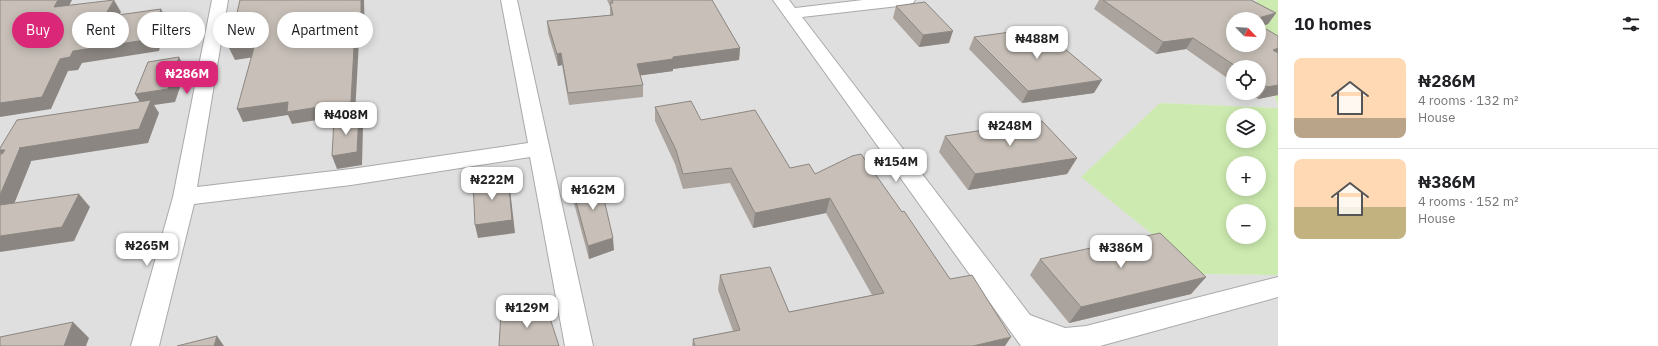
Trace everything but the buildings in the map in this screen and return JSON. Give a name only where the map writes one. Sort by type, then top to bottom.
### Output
[{"type":"street","points":[[145,346],[184,196],[220,0]]},
{"type":"street","points":[[509,0],[579,346]]},
{"type":"street","points":[[786,6],[907,0]]},
{"type":"street","points":[[786,6],[1037,346]]},
{"type":"street","points":[[184,196],[345,178],[538,149]]},
{"type":"street","points":[[1020,323],[1065,340],[1086,338],[1278,287]]},
{"type":"shaded area","points":[[0,0],[1257,0],[1254,12],[1226,12],[1226,52],[1262,52],[1264,60],[1226,60],[1226,100],[1266,100],[1266,66],[1278,108],[1160,103],[1202,274],[1278,275],[1278,346],[0,346]]},
{"type":"green space","points":[[1257,0],[1278,0],[1278,107],[1266,65],[1266,60],[1264,60],[1262,52],[1266,52],[1266,12],[1254,12]]},
{"type":"green space","points":[[1160,103],[1278,108],[1278,275],[1202,274],[1081,177]]}]
